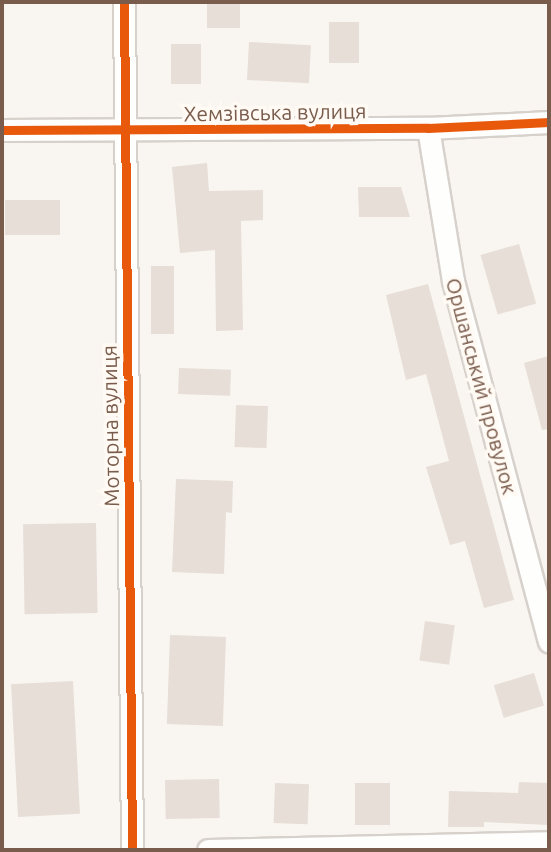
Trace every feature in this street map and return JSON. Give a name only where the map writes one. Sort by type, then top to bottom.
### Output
[{"type":"street","name":"Моторна вулиця","points":[[124,2],[132,850]]},
{"type":"street","name":"Хемзівська вулиця","points":[[2,130],[428,128],[549,122]]},
{"type":"street","name":"Оршанський провулок","points":[[428,128],[453,281],[549,640]]},
{"type":"street","points":[[208,850],[549,842]]},
{"type":"building","points":[[207,2],[240,2],[240,28],[207,28]]},
{"type":"building","points":[[329,22],[359,22],[359,63],[329,63]]},
{"type":"building","points":[[249,42],[311,45],[309,83],[247,80]]},
{"type":"building","points":[[171,44],[201,44],[201,84],[171,84]]},
{"type":"building","points":[[207,163],[209,191],[263,190],[263,220],[241,221],[243,330],[216,331],[215,250],[180,253],[172,167]]},
{"type":"building","points":[[358,187],[401,187],[410,217],[359,217]]},
{"type":"building","points":[[5,200],[60,200],[60,235],[5,235]]},
{"type":"building","points":[[519,244],[536,304],[498,315],[481,255]]},
{"type":"building","points":[[151,266],[174,266],[174,334],[151,334]]},
{"type":"building","points":[[428,284],[514,600],[484,608],[465,541],[450,545],[426,467],[449,461],[426,374],[406,380],[386,295]]},
{"type":"building","points":[[549,356],[549,429],[542,430],[524,363]]},
{"type":"building","points":[[179,368],[231,370],[230,396],[178,394]]},
{"type":"building","points":[[236,405],[268,406],[267,448],[235,447]]},
{"type":"building","points":[[176,479],[233,481],[232,513],[226,512],[224,574],[172,572]]},
{"type":"building","points":[[96,523],[98,613],[25,614],[23,524]]},
{"type":"building","points":[[425,621],[455,625],[449,665],[419,661]]},
{"type":"building","points":[[170,635],[226,637],[223,726],[167,724]]},
{"type":"building","points":[[534,673],[544,706],[504,718],[494,685]]},
{"type":"building","points":[[73,681],[80,814],[18,817],[11,684]]},
{"type":"building","points":[[219,779],[220,818],[166,819],[165,780]]},
{"type":"building","points":[[519,782],[549,783],[549,825],[484,822],[484,827],[448,827],[449,791],[518,793]]},
{"type":"building","points":[[275,783],[309,784],[308,824],[274,823]]},
{"type":"building","points":[[355,783],[390,783],[390,825],[355,825]]},
{"type":"cycle path","points":[[124,2],[132,850]]},
{"type":"cycle path","points":[[2,130],[428,128],[549,122]]}]
